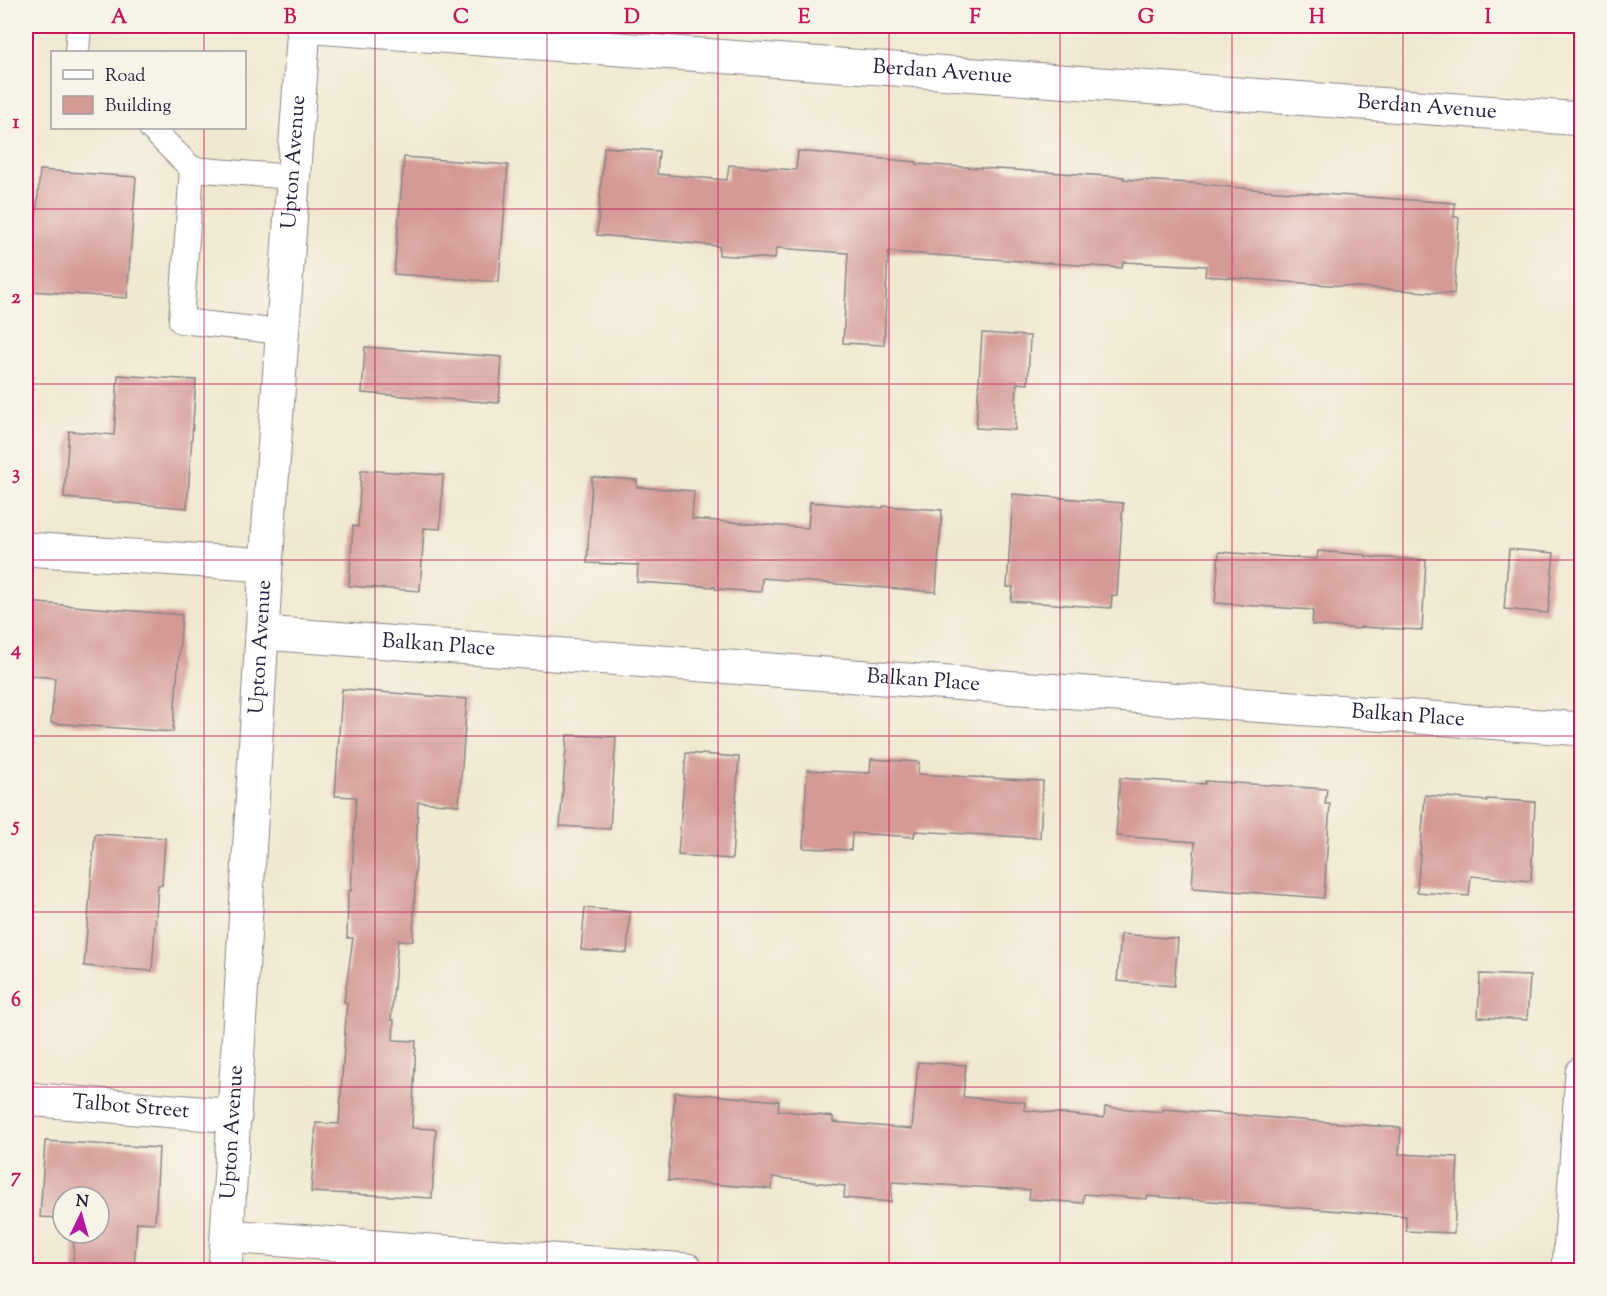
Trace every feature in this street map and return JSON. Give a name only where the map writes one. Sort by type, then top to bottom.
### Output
[{"type":"street","name":"Berdan Avenue","points":[[303,26],[1581,119]]},
{"type":"street","name":"Upton Avenue","points":[[225,1270],[266,565],[303,26]]},
{"type":"street","points":[[26,549],[266,565]]},
{"type":"street","name":"Balkan Place","points":[[263,633],[1581,729]]},
{"type":"street","points":[[1569,1270],[1581,1073]]},
{"type":"street","name":"Talbot Street","points":[[26,1100],[235,1116]]},
{"type":"street","points":[[228,1236],[687,1270]]},
{"type":"lane","points":[[77,51],[79,26]]},
{"type":"lane","points":[[152,129],[192,169],[292,177]]},
{"type":"lane","points":[[192,169],[181,321],[282,332]]},
{"type":"building","points":[[604,147],[659,151],[657,174],[727,180],[729,165],[796,170],[798,151],[917,162],[917,164],[1124,177],[1123,179],[1455,203],[1454,217],[1459,217],[1454,294],[1205,276],[1206,266],[1123,262],[1122,268],[888,252],[884,345],[843,343],[848,253],[776,248],[775,259],[719,255],[719,246],[597,235]]},
{"type":"building","points":[[404,157],[508,165],[499,282],[394,274]]},
{"type":"building","points":[[40,170],[136,177],[127,298],[30,291]]},
{"type":"building","points":[[982,333],[1030,336],[1028,384],[1017,383],[1015,430],[976,428]]},
{"type":"building","points":[[365,347],[502,357],[499,403],[362,393]]},
{"type":"building","points":[[118,375],[196,380],[187,508],[64,498],[69,431],[114,435]]},
{"type":"building","points":[[361,470],[443,475],[440,529],[424,528],[420,591],[349,586],[353,526],[358,527]]},
{"type":"building","points":[[592,477],[637,480],[637,487],[694,491],[692,519],[808,528],[810,502],[942,510],[936,592],[762,578],[761,592],[637,582],[638,565],[587,563]]},
{"type":"building","points":[[1013,494],[1123,503],[1117,596],[1112,595],[1111,608],[1011,601],[1013,587],[1007,587]]},
{"type":"building","points":[[1509,549],[1554,553],[1548,613],[1504,609]]},
{"type":"building","points":[[1318,551],[1366,555],[1366,557],[1426,560],[1422,630],[1360,627],[1360,629],[1312,625],[1313,610],[1215,603],[1219,552],[1317,559]]},
{"type":"building","points":[[26,602],[182,615],[173,732],[51,723],[55,678],[26,675]]},
{"type":"building","points":[[342,689],[467,699],[459,805],[418,802],[413,941],[398,940],[391,1020],[394,1020],[393,1040],[416,1041],[412,1128],[436,1129],[432,1198],[311,1192],[316,1123],[339,1124],[347,1002],[344,1002],[353,938],[347,938],[348,891],[351,891],[356,797],[335,796]]},
{"type":"building","points":[[567,735],[616,737],[610,829],[560,826]]},
{"type":"building","points":[[686,753],[739,757],[732,859],[678,855]]},
{"type":"building","points":[[871,759],[919,762],[918,774],[1043,781],[1040,838],[915,831],[914,837],[852,833],[851,850],[803,848],[807,770],[870,773]]},
{"type":"building","points":[[1120,778],[1327,789],[1325,804],[1330,804],[1324,898],[1192,888],[1195,842],[1116,836]]},
{"type":"building","points":[[1425,795],[1487,801],[1487,799],[1535,802],[1531,881],[1471,876],[1469,896],[1417,892]]},
{"type":"building","points":[[95,834],[165,838],[162,885],[158,885],[152,971],[84,966]]},
{"type":"building","points":[[585,908],[630,912],[627,953],[581,950]]},
{"type":"building","points":[[1121,934],[1178,939],[1174,986],[1117,981]]},
{"type":"building","points":[[1480,974],[1530,976],[1527,1020],[1478,1017]]},
{"type":"building","points":[[918,1062],[966,1065],[963,1097],[1025,1102],[1024,1110],[1104,1118],[1105,1107],[1162,1112],[1163,1109],[1401,1128],[1399,1154],[1458,1157],[1454,1233],[1406,1231],[1406,1216],[1147,1196],[1147,1199],[1084,1194],[1083,1203],[1029,1199],[1030,1190],[892,1182],[891,1202],[844,1198],[845,1186],[773,1177],[772,1189],[668,1180],[675,1092],[779,1101],[778,1110],[833,1117],[833,1122],[912,1129]]},
{"type":"building","points":[[45,1141],[159,1148],[155,1223],[137,1222],[134,1270],[73,1270],[74,1245],[111,1245],[111,1185],[51,1185],[51,1217],[40,1217]]}]
